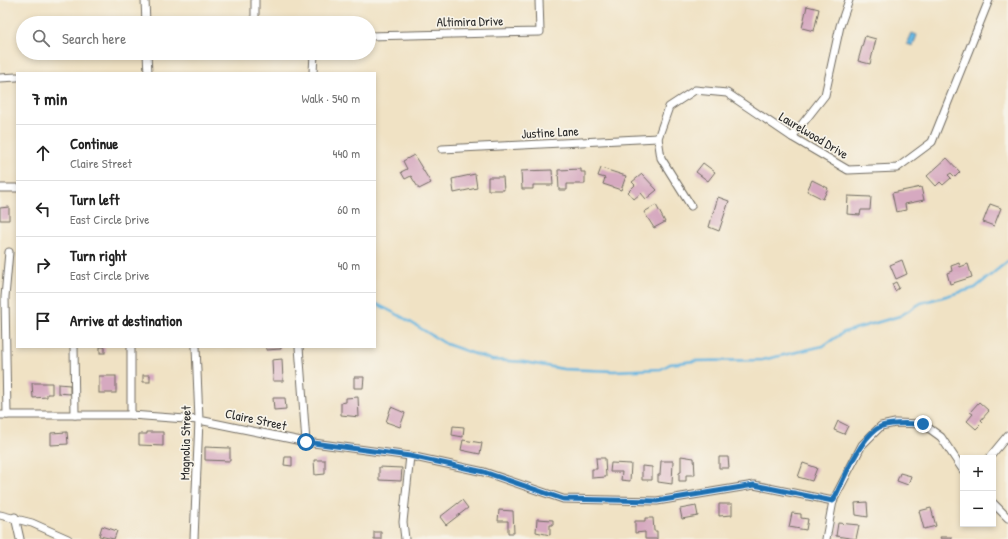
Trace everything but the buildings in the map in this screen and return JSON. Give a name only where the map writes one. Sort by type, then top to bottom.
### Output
[{"type":"street","points":[[145,0],[146,16]]},
{"type":"street","points":[[255,0],[255,16]]},
{"type":"street","name":"Altimira Drive","points":[[376,36],[540,32],[539,0]]},
{"type":"street","points":[[792,137],[825,95],[840,26],[849,0]]},
{"type":"street","name":"Laurelwood Drive","points":[[691,206],[661,158],[658,138],[669,107],[695,90],[727,93],[792,137],[848,170],[897,168],[932,142],[989,0]]},
{"type":"street","points":[[147,60],[148,72]]},
{"type":"street","points":[[313,72],[314,60]]},
{"type":"street","points":[[0,78],[16,77]]},
{"type":"street","name":"Justine Lane","points":[[442,149],[658,138]]},
{"type":"street","points":[[0,188],[16,188]]},
{"type":"street","points":[[4,415],[5,297],[9,252]]},
{"type":"street","points":[[74,348],[75,415]]},
{"type":"street","points":[[131,348],[131,415]]},
{"type":"street","name":"Magnolia Street","points":[[194,539],[199,420],[196,348]]},
{"type":"street","points":[[298,348],[306,442]]},
{"type":"street","name":"Claire Street","points":[[4,415],[131,415],[199,420],[306,442],[410,456],[484,472],[563,499],[657,501],[754,485],[833,501]]},
{"type":"street","points":[[826,539],[833,501],[862,445],[881,426],[895,423],[923,424],[941,436],[960,465]]},
{"type":"street","points":[[991,455],[1008,435]]},
{"type":"street","points":[[405,539],[403,522],[410,456]]},
{"type":"street","points":[[996,506],[1008,518]]},
{"type":"street","points":[[0,515],[15,517],[68,539]]},
{"type":"street","points":[[15,517],[20,539]]},
{"type":"water","points":[[912,33],[917,35],[913,46],[907,44]]},
{"type":"waterway","points":[[376,304],[402,317],[446,344],[492,360],[524,362],[563,369],[614,371],[661,369],[670,364],[694,361],[762,360],[823,346],[844,332],[900,316],[921,303],[975,288],[1008,261]]},
{"type":"route","points":[[306,442],[410,456],[484,472],[563,499],[657,501],[754,485],[833,501],[862,445],[881,426],[895,423],[923,424]]}]
